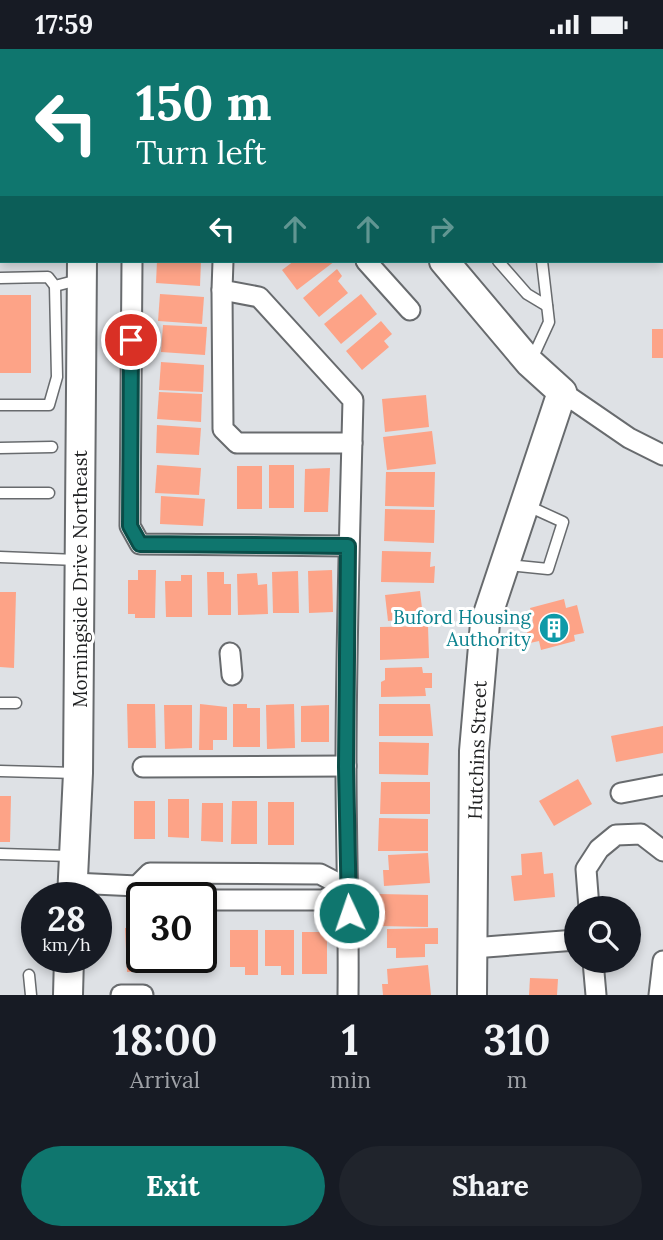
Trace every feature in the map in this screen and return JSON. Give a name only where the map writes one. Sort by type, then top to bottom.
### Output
[{"type":"street","points":[[132,263],[130,526],[140,544],[348,546]]},
{"type":"street","points":[[223,263],[223,429],[237,443],[352,443]]},
{"type":"street","points":[[368,263],[410,310]]},
{"type":"street","points":[[446,263],[530,363],[562,392],[629,438],[663,455]]},
{"type":"street","name":"Morningside Drive Northeast","points":[[73,275],[81,560],[74,879]]},
{"type":"street","points":[[222,290],[259,297],[353,400],[348,546],[346,767],[348,995]]},
{"type":"street","name":"Hutchins Street","points":[[472,995],[474,751],[485,623],[562,392]]},
{"type":"street","points":[[230,653],[232,675]]},
{"type":"street","points":[[143,767],[346,767]]},
{"type":"street","points":[[621,793],[663,785]]},
{"type":"street","points":[[588,896],[586,869],[599,849],[616,835],[640,834],[659,840]]},
{"type":"street","points":[[147,882],[150,873],[320,874],[347,888]]},
{"type":"street","points":[[232,873],[235,900]]},
{"type":"street","points":[[74,879],[126,889]]},
{"type":"street","points":[[217,900],[323,900],[347,888]]},
{"type":"street","points":[[473,948],[564,941]]},
{"type":"street","points":[[659,995],[663,961]]},
{"type":"street","points":[[68,995],[69,973]]},
{"type":"street","points":[[594,973],[596,995]]},
{"type":"street","points":[[121,995],[143,995]]},
{"type":"lane","points":[[500,263],[527,295],[547,306]]},
{"type":"lane","points":[[530,363],[549,322],[542,263]]},
{"type":"lane","points":[[0,278],[73,275],[57,377],[49,405],[0,405]]},
{"type":"lane","points":[[0,448],[52,447]]},
{"type":"lane","points":[[0,493],[49,493]]},
{"type":"lane","points":[[504,564],[548,569],[564,522],[524,505]]},
{"type":"lane","points":[[0,557],[81,560]]},
{"type":"lane","points":[[0,703],[16,703]]},
{"type":"lane","points":[[0,771],[78,773]]},
{"type":"lane","points":[[0,854],[74,879]]},
{"type":"lane","points":[[29,975],[31,995]]},
{"type":"building","points":[[157,263],[201,263],[200,286],[156,283]]},
{"type":"building","points":[[291,263],[332,263],[297,290],[282,270]]},
{"type":"building","points":[[337,269],[342,276],[338,281],[348,293],[319,317],[303,298]]},
{"type":"building","points":[[160,294],[204,297],[202,324],[158,321]]},
{"type":"building","points":[[361,294],[377,314],[341,344],[324,324]]},
{"type":"building","points":[[0,295],[31,295],[31,373],[0,373]]},
{"type":"building","points":[[381,321],[392,334],[384,341],[389,347],[362,370],[346,351]]},
{"type":"building","points":[[163,325],[207,327],[205,355],[161,352]]},
{"type":"building","points":[[652,329],[663,329],[663,358],[652,358]]},
{"type":"building","points":[[161,362],[204,365],[203,392],[159,390]]},
{"type":"building","points":[[159,392],[202,394],[201,422],[157,419]]},
{"type":"building","points":[[426,395],[429,427],[385,432],[382,399]]},
{"type":"building","points":[[157,425],[201,428],[199,455],[156,453]]},
{"type":"building","points":[[432,431],[436,464],[387,470],[383,437]]},
{"type":"building","points":[[157,465],[201,468],[199,495],[155,493]]},
{"type":"building","points":[[269,465],[294,465],[294,508],[269,508]]},
{"type":"building","points":[[237,466],[262,466],[262,509],[237,509]]},
{"type":"building","points":[[330,468],[328,512],[304,512],[305,469]]},
{"type":"building","points":[[386,472],[435,472],[434,507],[385,506]]},
{"type":"building","points":[[161,496],[205,499],[203,526],[160,524]]},
{"type":"building","points":[[385,509],[435,510],[434,543],[384,541]]},
{"type":"building","points":[[382,551],[431,552],[430,567],[435,566],[434,583],[381,582]]},
{"type":"building","points":[[138,570],[156,570],[155,618],[135,618],[135,614],[128,614],[128,580],[138,580]]},
{"type":"building","points":[[332,570],[333,612],[309,613],[308,571]]},
{"type":"building","points":[[298,571],[299,613],[273,613],[272,572]]},
{"type":"building","points":[[207,572],[224,572],[224,584],[231,584],[231,615],[208,615]]},
{"type":"building","points":[[257,573],[258,585],[267,584],[268,614],[238,615],[237,574]]},
{"type":"building","points":[[181,575],[192,575],[192,617],[166,617],[165,581],[181,581]]},
{"type":"building","points":[[420,591],[423,617],[388,621],[385,595]]},
{"type":"building","points":[[0,592],[16,592],[14,668],[0,667]]},
{"type":"building","name":"Buford Housing Authority","points":[[564,599],[566,608],[577,605],[584,633],[574,635],[575,641],[541,650],[539,641],[530,643],[525,624],[533,622],[530,608]]},
{"type":"building","points":[[428,626],[429,658],[380,660],[380,627]]},
{"type":"building","points":[[422,667],[423,673],[432,673],[432,688],[425,688],[426,696],[381,697],[385,668]]},
{"type":"building","points":[[127,704],[155,704],[156,748],[128,748]]},
{"type":"building","points":[[200,704],[227,707],[227,740],[213,740],[213,750],[199,750]]},
{"type":"building","points":[[233,704],[260,708],[260,747],[233,747]]},
{"type":"building","points":[[294,704],[295,748],[267,749],[266,705]]},
{"type":"building","points":[[379,704],[430,704],[433,736],[379,736]]},
{"type":"building","points":[[164,705],[192,705],[192,748],[165,749]]},
{"type":"building","points":[[329,705],[329,742],[301,742],[301,706]]},
{"type":"building","points":[[663,726],[663,753],[616,762],[611,736]]},
{"type":"building","points":[[379,742],[429,743],[428,775],[379,774]]},
{"type":"building","points":[[578,779],[592,804],[554,826],[539,801]]},
{"type":"building","points":[[381,782],[430,782],[430,814],[380,814]]},
{"type":"building","points":[[0,796],[11,796],[10,842],[0,842]]},
{"type":"building","points":[[168,799],[189,799],[189,838],[168,837]]},
{"type":"building","points":[[134,801],[155,801],[155,839],[134,839]]},
{"type":"building","points":[[232,801],[257,801],[257,844],[231,844]]},
{"type":"building","points":[[268,802],[294,802],[294,845],[268,845]]},
{"type":"building","points":[[202,803],[223,803],[223,842],[201,841]]},
{"type":"building","points":[[379,818],[428,819],[428,851],[378,851]]},
{"type":"building","points":[[542,852],[544,874],[553,873],[555,897],[514,901],[511,876],[522,875],[521,854]]},
{"type":"building","points":[[428,853],[430,883],[384,886],[383,870],[389,870],[388,855]]},
{"type":"building","points":[[379,894],[428,895],[428,927],[379,926]]},
{"type":"building","points":[[438,928],[438,944],[425,944],[425,957],[396,958],[396,948],[387,948],[387,929]]},
{"type":"building","points":[[230,930],[258,930],[258,975],[245,975],[245,967],[230,967]]},
{"type":"building","points":[[265,930],[294,930],[294,975],[281,975],[281,966],[265,966]]},
{"type":"building","points":[[302,932],[327,932],[327,974],[302,974]]},
{"type":"building","points":[[428,965],[431,995],[383,995],[382,984],[388,984],[387,969]]},
{"type":"building","points":[[530,978],[558,979],[557,995],[529,995]]},
{"type":"place","name":"Buford Housing Authority","points":[[554,628]]},
{"type":"route","points":[[131,340],[130,526],[140,544],[348,546],[346,767],[349,913]]}]
